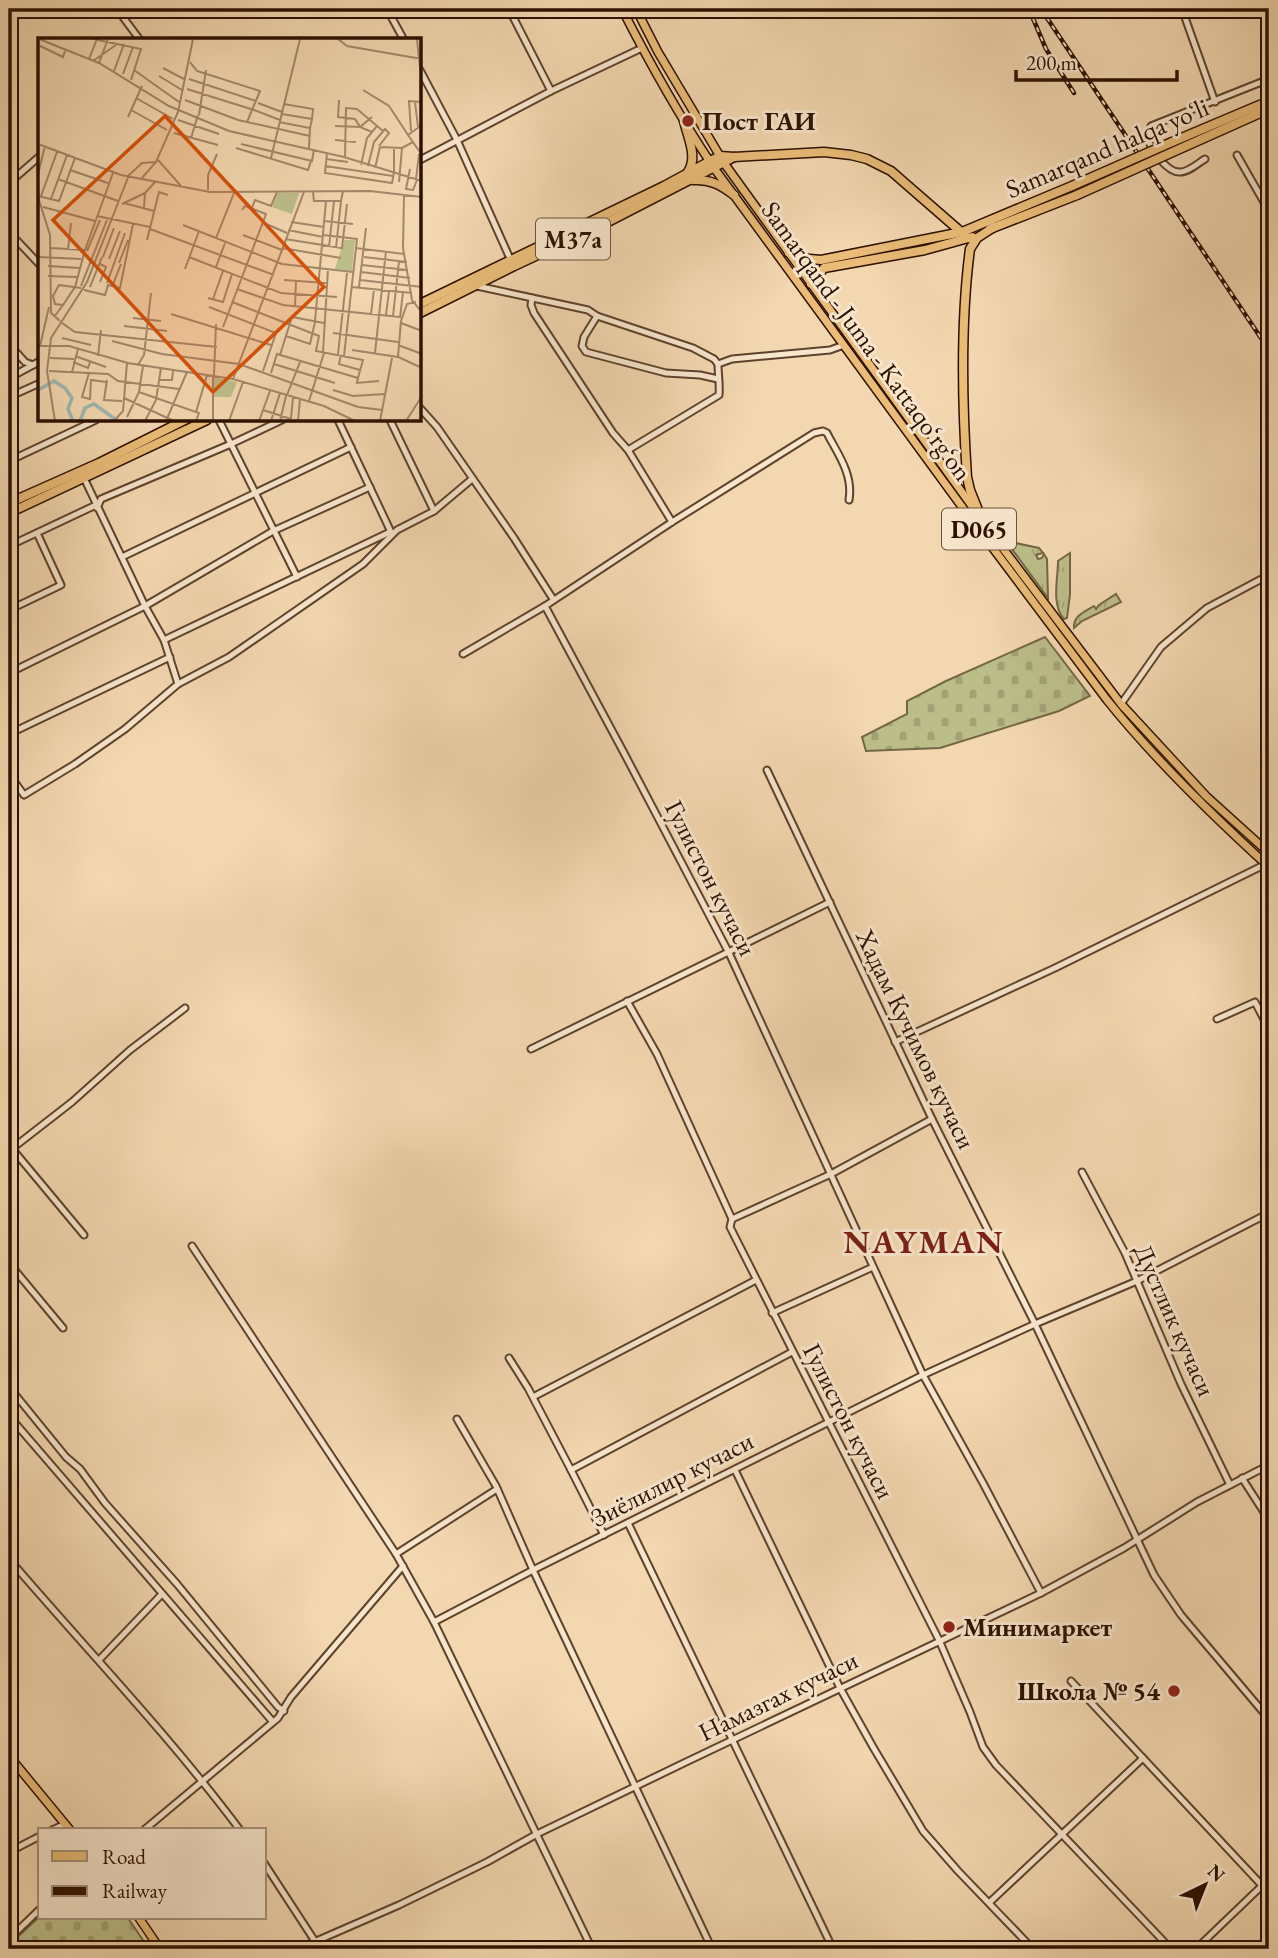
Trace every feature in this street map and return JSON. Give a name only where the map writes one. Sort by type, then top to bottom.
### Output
[{"type":"highway","name":"Samarqand halqa yoʻli","points":[[789,253],[798,258],[821,260],[994,228],[1172,142],[1269,101]]},
{"type":"highway","name":"Samarqand halqa yoʻli","points":[[811,284],[824,268],[901,255],[965,235],[975,227],[1175,151],[1269,109]]},
{"type":"highway","points":[[684,121],[693,157],[688,177],[720,185],[734,195]]},
{"type":"highway","points":[[722,159],[824,152],[867,159],[891,171],[965,235]]},
{"type":"highway","name":"M37a","points":[[422,303],[601,225],[722,159]]},
{"type":"highway","points":[[946,218],[961,227],[975,227]]},
{"type":"highway","points":[[982,520],[967,477],[964,347],[970,249],[977,238],[994,228]]},
{"type":"highway","name":"M37a","points":[[422,312],[512,263]]},
{"type":"highway","points":[[9,503],[182,422]]},
{"type":"highway","points":[[9,513],[203,422]]},
{"type":"main road","name":"Samarqand - Juma - Kattaqo‘rg‘on","points":[[622,9],[684,121],[712,164],[976,526],[1124,721],[1201,803],[1268,866]]},
{"type":"main road","name":"Samarqand - Juma - Kattaqo‘rg‘on","points":[[636,9],[657,52],[722,159],[982,520],[1121,704],[1206,796],[1269,853]]},
{"type":"main road","points":[[9,1756],[67,1827]]},
{"type":"main road","points":[[140,1920],[160,1949]]},
{"type":"street","points":[[117,9],[139,38]]},
{"type":"street","points":[[387,9],[403,38]]},
{"type":"street","points":[[509,9],[551,91]]},
{"type":"street","points":[[1182,9],[1215,102]]},
{"type":"street","points":[[422,159],[551,91],[642,48]]},
{"type":"street","points":[[422,74],[457,139],[512,263]]},
{"type":"street","points":[[1205,159],[1185,171],[1171,171],[1163,164],[1148,140],[1152,126],[1269,79]]},
{"type":"street","points":[[1237,155],[1269,211]]},
{"type":"street","points":[[9,183],[38,158]]},
{"type":"street","points":[[9,232],[38,263]]},
{"type":"street","points":[[473,285],[588,310],[597,316],[693,348],[718,363]]},
{"type":"street","points":[[532,298],[534,313],[613,433],[628,450],[672,522]]},
{"type":"street","points":[[597,316],[584,337],[582,346],[586,352],[666,373],[700,374],[718,379]]},
{"type":"street","points":[[9,344],[25,362],[33,365]]},
{"type":"street","points":[[718,363],[732,359],[830,350],[844,345]]},
{"type":"street","points":[[9,378],[38,362]]},
{"type":"street","points":[[628,450],[719,395],[718,363]]},
{"type":"street","points":[[9,397],[38,384]]},
{"type":"street","points":[[422,410],[437,427],[553,599]]},
{"type":"street","points":[[9,461],[92,422]]},
{"type":"street","points":[[220,422],[297,577]]},
{"type":"street","points":[[9,546],[97,506],[101,499],[278,422]]},
{"type":"street","points":[[339,422],[390,532]]},
{"type":"street","points":[[391,422],[434,511]]},
{"type":"street","points":[[463,654],[545,606],[814,433],[827,433],[845,469],[851,489],[849,500]]},
{"type":"street","points":[[122,557],[351,447]]},
{"type":"street","points":[[85,478],[145,606],[164,639],[178,684]]},
{"type":"street","points":[[164,639],[434,511],[472,479]]},
{"type":"street","points":[[9,673],[145,606],[273,531],[370,486]]},
{"type":"street","points":[[9,774],[24,795],[75,765],[125,729],[178,684],[229,657],[363,565],[397,530]]},
{"type":"street","points":[[9,610],[61,585],[37,533]]},
{"type":"street","points":[[1121,704],[1161,647],[1207,608],[1269,575]]},
{"type":"street","name":"Гулистон кучаси","points":[[545,606],[729,953],[923,1375],[1041,1593]]},
{"type":"street","points":[[9,734],[170,657]]},
{"type":"street","name":"Хадам Кучимов кучаси","points":[[767,770],[932,1119],[1035,1324],[1154,1575],[1181,1615],[1269,1719]]},
{"type":"street","points":[[895,1042],[1268,866]]},
{"type":"street","points":[[531,1049],[830,902]]},
{"type":"street","name":"Гулистон кучаси","points":[[627,1002],[657,1054],[732,1219],[730,1227],[755,1280],[939,1640],[983,1747],[996,1765],[1171,1949]]},
{"type":"street","points":[[1217,1019],[1255,1002],[1269,1029]]},
{"type":"street","points":[[84,1235],[10,1148],[72,1102],[130,1049],[186,1008]]},
{"type":"street","points":[[732,1219],[831,1174],[932,1119]]},
{"type":"street","name":"Дустлик кучаси","points":[[1082,1172],[1125,1253],[1181,1384],[1230,1485]]},
{"type":"street","name":"Зиёлилир кучаси","points":[[434,1622],[923,1375],[1137,1281],[1269,1213]]},
{"type":"street","points":[[192,1246],[403,1566],[434,1622],[592,1949]]},
{"type":"street","points":[[9,1263],[63,1328]]},
{"type":"street","points":[[772,1313],[873,1267]]},
{"type":"street","points":[[533,1397],[755,1280]]},
{"type":"street","points":[[571,1470],[792,1352]]},
{"type":"street","points":[[509,1358],[533,1397],[604,1535]]},
{"type":"street","points":[[9,1387],[284,1711]]},
{"type":"street","points":[[10,1419],[273,1722]]},
{"type":"street","points":[[457,1419],[497,1489],[712,1949]]},
{"type":"street","name":"Намазгах кучаси","points":[[298,1949],[399,1905],[537,1834],[1041,1593],[1137,1540],[1197,1502],[1269,1465]]},
{"type":"street","points":[[735,1470],[840,1688],[923,1830],[958,1871],[1033,1949]]},
{"type":"street","points":[[1242,1478],[1269,1520]]},
{"type":"street","points":[[396,1554],[497,1489]]},
{"type":"street","points":[[628,1524],[833,1949]]},
{"type":"street","points":[[9,1559],[99,1660],[238,1828]]},
{"type":"street","points":[[146,1828],[284,1711],[291,1697],[403,1566]]},
{"type":"street","points":[[99,1660],[162,1594]]},
{"type":"street","points":[[1071,1681],[1269,1893]]},
{"type":"street","points":[[990,1902],[1143,1758]]},
{"type":"street","points":[[9,1852],[38,1837]]},
{"type":"street","points":[[266,1866],[320,1949]]},
{"type":"street","points":[[1196,1949],[1269,1879]]},
{"type":"street","points":[[9,1939],[38,1911]]},
{"type":"green space","points":[[1006,541],[1039,548],[1043,553],[1036,555],[1038,559],[1044,554],[1047,559],[1048,598]]},
{"type":"green space","points":[[1070,553],[1070,594],[1067,618],[1064,619],[1056,599],[1058,561]]},
{"type":"green space","points":[[1116,594],[1121,602],[1082,621],[1074,628],[1075,620],[1080,615],[1094,606],[1096,609]]},
{"type":"green space","points":[[1045,637],[1090,696],[1059,711],[940,748],[866,751],[862,737],[907,714],[907,701]]},
{"type":"green space","points":[[38,1918],[38,1920],[129,1920],[149,1949],[9,1949],[9,1945]]},
{"type":"railway","points":[[1029,9],[1046,49],[1074,93]]},
{"type":"railway","points":[[1041,9],[1269,350]]},
{"type":"place","name":"Пост ГАИ","points":[[688,121]]},
{"type":"place","name":"Минимаркет","points":[[949,1627]]},
{"type":"place","name":"Школа № 54","points":[[1174,1691]]},
{"type":"district","name":"NAYMAN","points":[[924,1241]]}]
